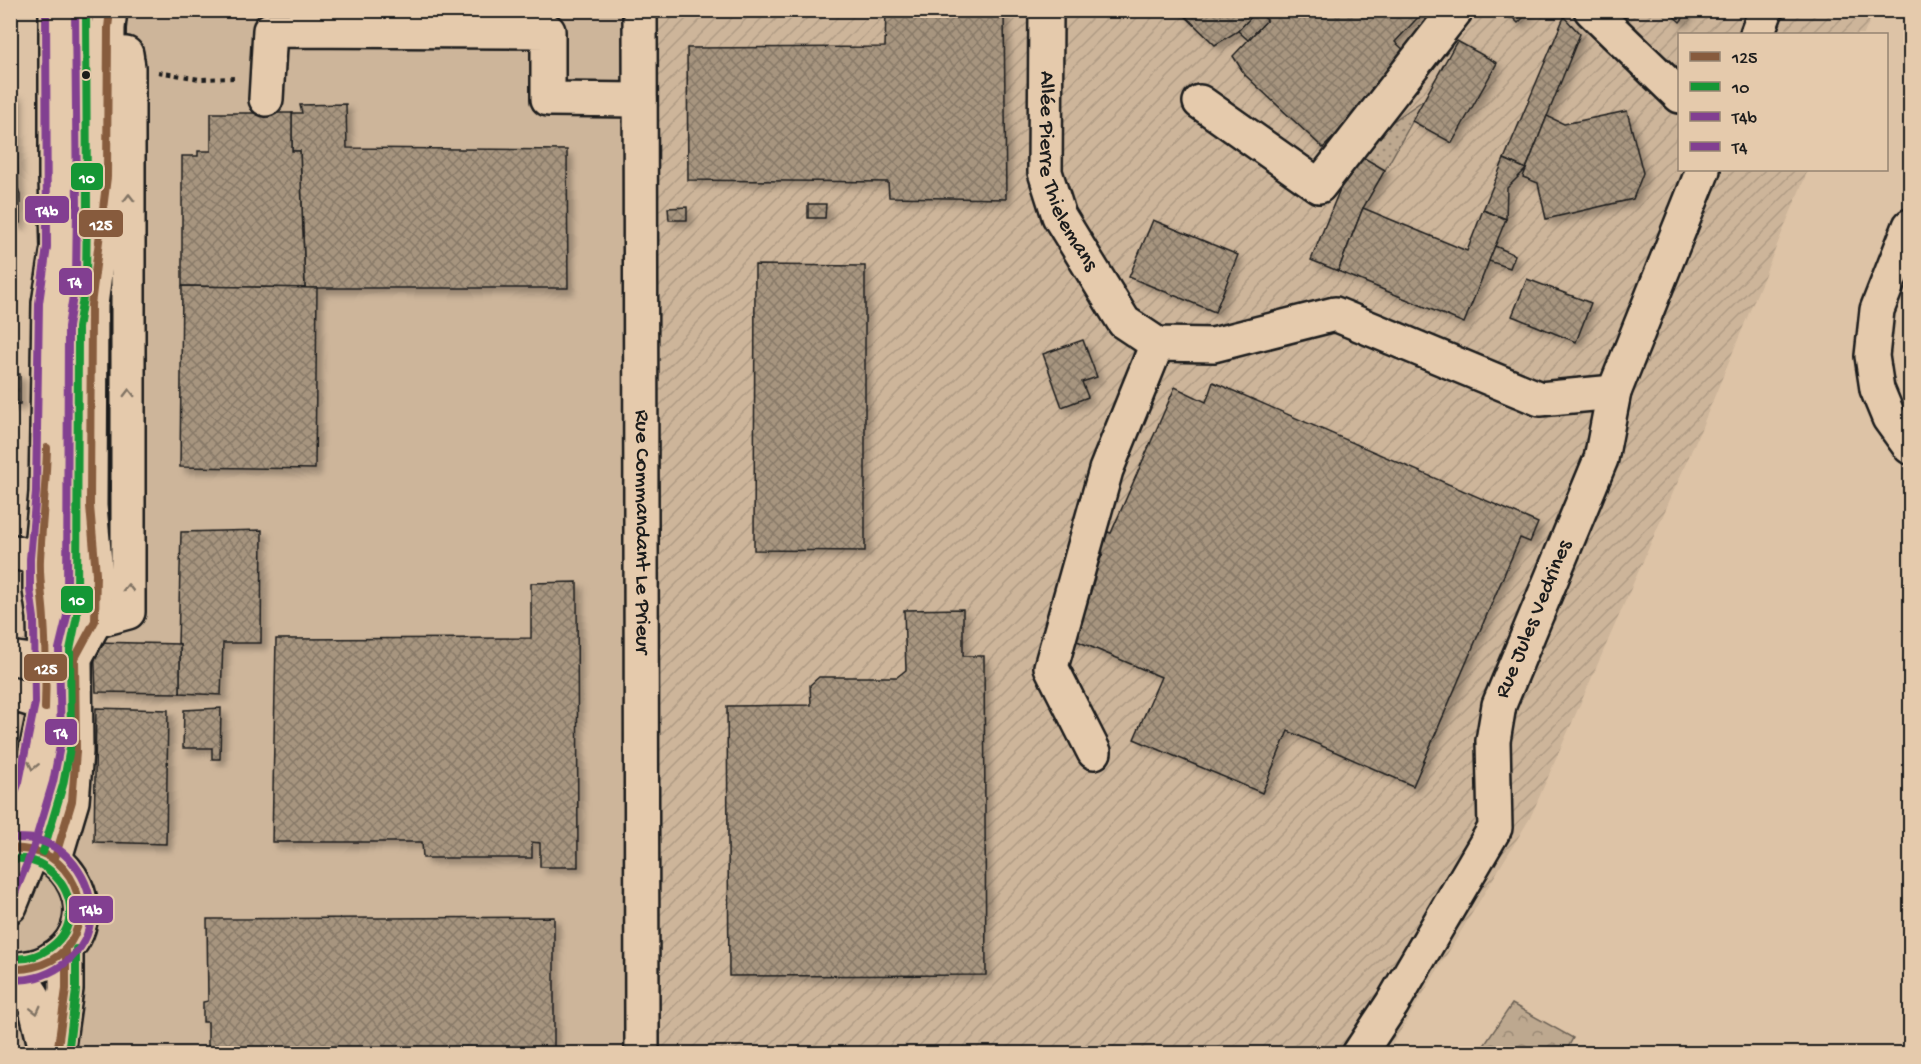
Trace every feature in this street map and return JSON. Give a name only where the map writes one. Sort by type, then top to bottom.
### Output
[{"type":"street","points":[[56,10],[58,248],[68,327]]},
{"type":"street","points":[[10,906],[27,848],[53,782],[61,741],[59,649],[67,616],[68,327],[76,266],[75,10]]},
{"type":"street","points":[[27,848],[72,801],[76,752],[75,658],[95,621],[96,574],[90,506],[91,305],[107,177],[110,10]]},
{"type":"street","name":"Rue Commandant Le Prieur","points":[[640,10],[642,1053]]},
{"type":"street","name":"Allée Pierre Thielemans","points":[[1046,10],[1045,172],[1059,216],[1124,322],[1157,344]]},
{"type":"street","points":[[1200,102],[1319,186],[1456,10]]},
{"type":"street","points":[[1591,10],[1678,94]]},
{"type":"street","points":[[1756,33],[1766,10]]},
{"type":"street","points":[[266,85],[270,30],[548,31],[548,99],[640,100]]},
{"type":"street","name":"Rue Jules Vedrines","points":[[1359,1053],[1392,1004],[1495,828],[1493,741],[1499,705],[1601,459],[1614,392],[1703,171]]},
{"type":"street","points":[[1911,226],[1877,310],[1872,356],[1877,389],[1889,418],[1911,447]]},
{"type":"street","points":[[27,848],[29,785],[46,704],[46,663],[40,590],[25,555],[46,493],[49,303],[58,248]]},
{"type":"street","points":[[1094,752],[1051,667],[1106,470],[1157,344],[1213,345],[1335,314],[1540,399],[1614,392]]},
{"type":"street","points":[[10,658],[46,663]]},
{"type":"street","points":[[10,693],[46,704]]},
{"type":"street","points":[[27,848],[73,878],[81,903],[78,927],[66,949],[43,965],[13,969],[33,996],[47,1053]]},
{"type":"street","points":[[57,1053],[66,989],[66,949]]},
{"type":"path","points":[[156,72],[266,85]]},
{"type":"shaded area","points":[[96,11],[640,11],[642,1053],[11,1054],[11,744],[19,726],[94,155]]},
{"type":"shaded area","points":[[640,11],[1874,11],[1864,33],[1678,33],[1678,171],[1808,171],[1701,429],[1530,818],[1387,1053],[642,1053]]},
{"type":"green space","points":[[1425,99],[1385,170],[1362,157],[1376,133]]},
{"type":"green space","points":[[1512,1004],[1573,1038],[1565,1053],[1479,1053]]},
{"type":"building","points":[[886,10],[1004,10],[1006,199],[889,197],[888,182],[688,180],[687,48],[885,47]]},
{"type":"building","points":[[1179,10],[1425,10],[1395,42],[1406,52],[1362,108],[1323,148],[1245,75],[1233,56],[1267,20],[1257,11],[1238,31],[1215,45]]},
{"type":"building","points":[[1505,10],[1531,10],[1518,23]]},
{"type":"building","points":[[1667,10],[1690,10],[1680,22]]},
{"type":"building","points":[[1257,11],[1267,20],[1248,40],[1238,31]]},
{"type":"building","points":[[1564,17],[1580,34],[1526,169],[1504,159]]},
{"type":"building","points":[[1457,41],[1497,63],[1452,143],[1412,121]]},
{"type":"building","points":[[10,94],[17,94],[17,138],[10,138]]},
{"type":"building","points":[[346,104],[347,148],[567,150],[568,288],[305,288],[300,151],[292,151],[292,113],[302,113],[300,105]]},
{"type":"building","points":[[1627,111],[1643,173],[1633,199],[1546,219],[1538,183],[1523,177],[1547,116],[1564,124]]},
{"type":"building","points":[[211,113],[292,113],[292,151],[300,151],[305,288],[182,286],[182,156],[198,156],[198,151],[211,151]]},
{"type":"building","points":[[10,138],[17,138],[20,223],[10,222]]},
{"type":"building","points":[[1359,155],[1385,170],[1363,208],[1338,271],[1311,260],[1340,189]]},
{"type":"building","points":[[1504,159],[1526,169],[1507,188],[1506,219],[1483,210]]},
{"type":"building","points":[[808,204],[826,204],[825,218],[808,218]]},
{"type":"building","points":[[687,207],[687,220],[669,220],[668,208]]},
{"type":"building","points":[[1363,208],[1467,251],[1483,210],[1506,219],[1464,323],[1338,271]]},
{"type":"building","points":[[1153,220],[1238,255],[1215,312],[1129,277]]},
{"type":"building","points":[[1495,246],[1515,255],[1510,268],[1489,261]]},
{"type":"building","points":[[755,265],[865,266],[865,551],[754,550]]},
{"type":"building","points":[[1527,279],[1591,303],[1576,342],[1512,316]]},
{"type":"building","points":[[182,286],[317,288],[315,469],[180,467]]},
{"type":"building","points":[[1083,340],[1097,377],[1082,382],[1088,397],[1062,407],[1043,354]]},
{"type":"building","points":[[10,374],[20,374],[20,404],[10,404]]},
{"type":"building","points":[[1213,382],[1538,523],[1530,542],[1520,538],[1413,786],[1288,731],[1262,793],[1134,739],[1161,677],[1068,637],[1103,553],[1097,550],[1105,531],[1111,533],[1175,387],[1206,402]]},
{"type":"building","points":[[262,530],[261,643],[223,643],[221,695],[180,693],[180,644],[178,643],[181,532]]},
{"type":"building","points":[[577,582],[578,867],[540,867],[540,843],[532,842],[532,858],[423,858],[422,842],[272,842],[276,639],[531,638],[531,583]]},
{"type":"building","points":[[963,609],[963,656],[984,656],[986,975],[729,976],[727,706],[811,705],[810,685],[819,677],[897,677],[906,670],[904,610]]},
{"type":"building","points":[[94,642],[180,644],[180,693],[96,692]]},
{"type":"building","points":[[96,708],[168,710],[166,844],[94,842]]},
{"type":"building","points":[[221,708],[220,759],[212,759],[212,748],[183,748],[184,710]]},
{"type":"building","points":[[554,917],[554,1054],[208,1054],[208,1022],[203,1022],[203,1002],[208,1001],[207,919]]},
{"type":"transit line","name":"T4b","points":[[10,805],[19,782],[35,703],[34,618],[30,590],[30,559],[36,492],[39,303],[47,247],[46,10]]},
{"type":"transit line","name":"T4","points":[[10,905],[33,849],[53,782],[61,741],[59,649],[67,616],[68,327],[76,278],[75,10]]},
{"type":"transit line","name":"10","points":[[43,852],[63,785],[71,743],[70,650],[77,616],[78,328],[86,279],[86,10]]},
{"type":"transit line","name":"125","points":[[55,858],[72,801],[76,752],[75,658],[95,621],[96,574],[90,506],[91,305],[107,177],[110,10]]},
{"type":"transit line","name":"125","points":[[45,708],[45,642],[40,567],[47,448]]},
{"type":"transit line","name":"T4b","points":[[10,979],[36,977],[61,966],[80,947],[87,936],[91,909],[85,882],[70,859],[47,843],[34,839],[11,838]]},
{"type":"transit line","name":"125","points":[[10,848],[31,850],[50,857],[64,870],[74,885],[79,902],[79,919],[74,935],[65,949],[51,960],[33,967],[10,968]]},
{"type":"transit line","name":"10","points":[[10,859],[27,859],[47,868],[61,882],[66,891],[70,910],[66,928],[56,943],[40,954],[13,958]]},
{"type":"transit line","name":"125","points":[[57,1054],[66,989],[66,949]]},
{"type":"transit line","name":"10","points":[[68,1054],[76,990],[76,949]]}]
